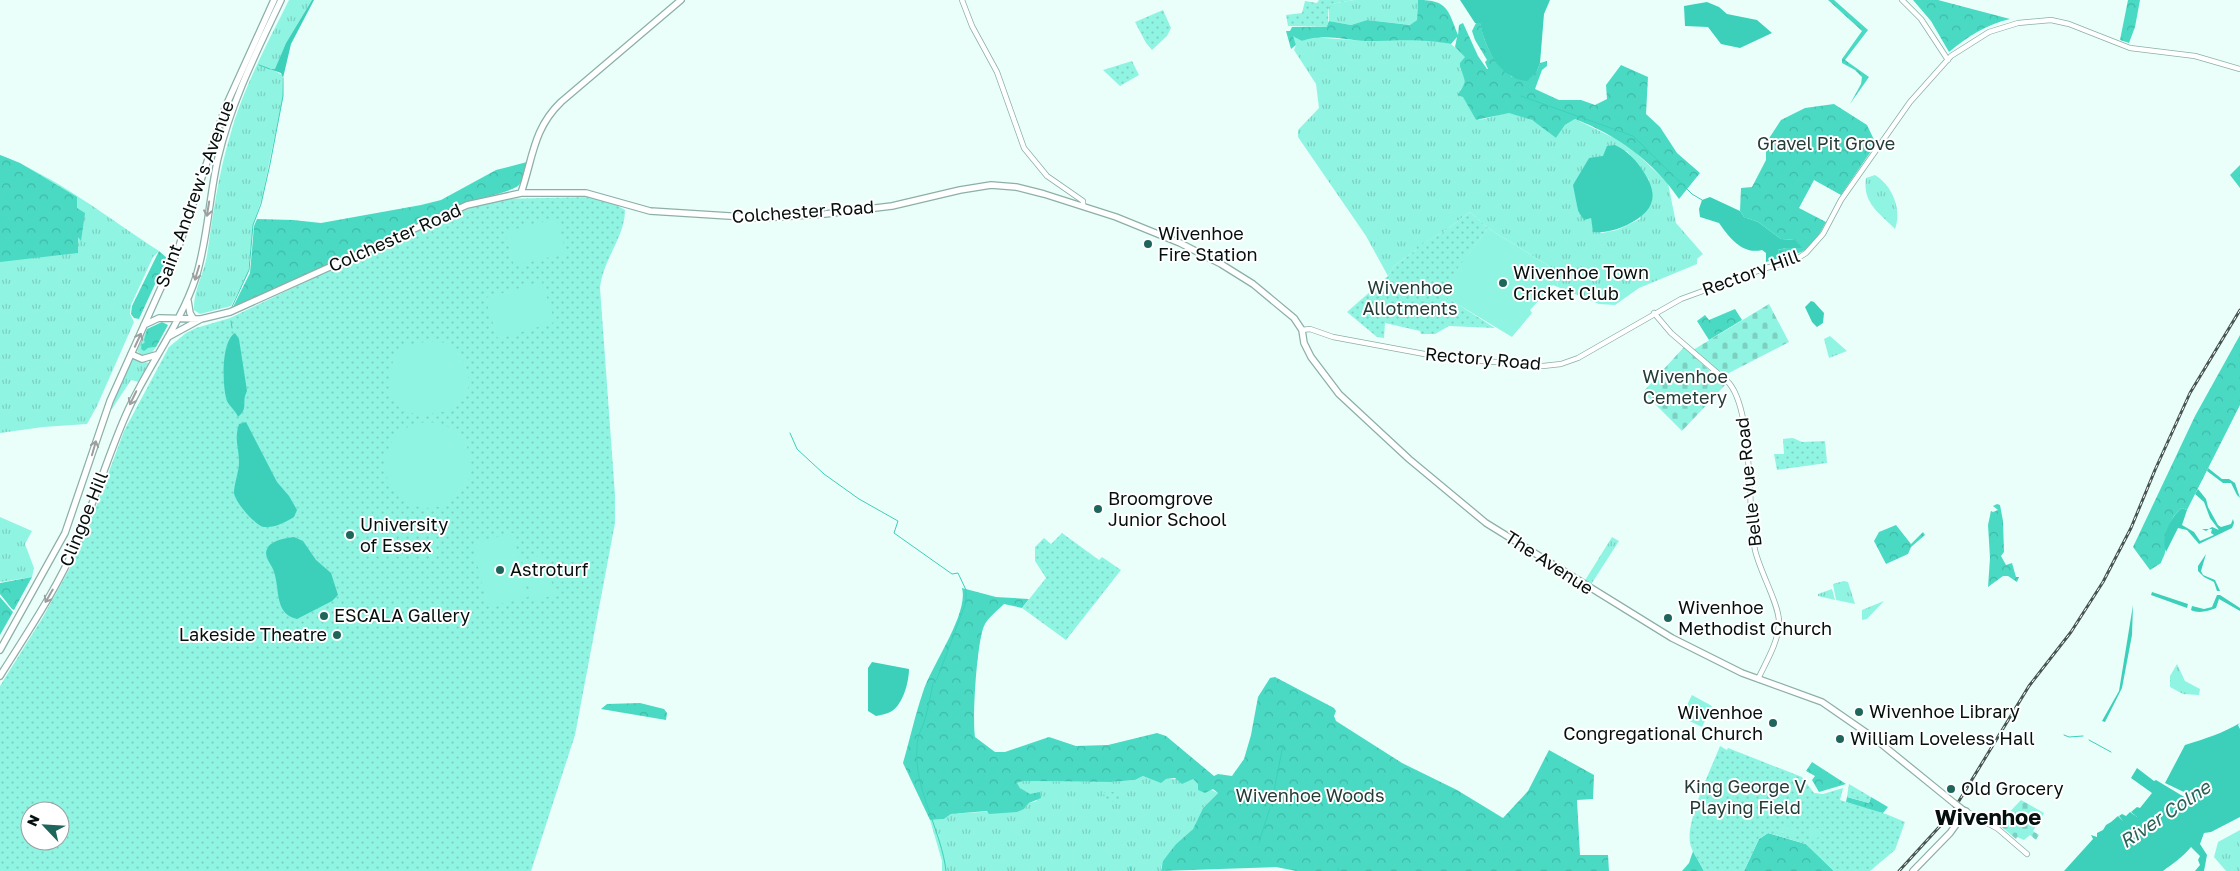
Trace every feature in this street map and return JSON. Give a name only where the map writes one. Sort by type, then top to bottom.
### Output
[{"type":"main road","name":"Saint Andrew's Avenue","points":[[131,354],[177,252],[213,140],[245,60],[274,0]]},
{"type":"main road","name":"Saint Andrew's Avenue","points":[[156,356],[188,299],[200,261],[221,143],[244,78],[282,0]]},
{"type":"main road","points":[[521,193],[537,137],[550,113],[681,0]]},
{"type":"main road","name":"Colchester Road","points":[[166,339],[202,319],[230,312],[257,301],[467,205],[521,193],[586,194],[650,211],[741,218],[807,215],[868,209],[991,185],[1026,189],[1083,206],[1180,243],[1221,264],[1253,284],[1294,318],[1302,330]]},
{"type":"main road","points":[[188,299],[188,308],[193,318]]},
{"type":"main road","name":"Colchester Road","points":[[144,325],[160,318],[202,319]]},
{"type":"main road","name":"The Avenue","points":[[1302,330],[1306,348],[1321,371],[1340,394],[1368,422],[1447,492],[1486,523],[1660,632],[1728,668],[1822,702],[1874,738],[1965,811]]},
{"type":"main road","points":[[131,354],[142,359],[156,356]]},
{"type":"main road","name":"Clingoe Hill","points":[[0,650],[65,533],[84,482],[107,409],[131,354]]},
{"type":"main road","name":"Clingoe Hill","points":[[0,676],[68,561],[85,522],[120,426],[156,356]]},
{"type":"main road","points":[[1913,871],[1947,837],[1965,811]]},
{"type":"street","points":[[962,0],[972,26],[996,72],[1024,148],[1042,171],[1083,200],[1083,206]]},
{"type":"street","points":[[1902,0],[1921,19],[1948,60]]},
{"type":"street","name":"Rectory Hill","points":[[1654,313],[1700,292],[1801,257],[1823,234],[1841,200],[1867,165],[1904,108],[1948,60],[1971,42],[1993,30],[2018,23],[2045,20],[2070,24],[2130,48],[2195,56],[2240,69]]},
{"type":"street","name":"Rectory Road","points":[[1302,330],[1310,329],[1333,336],[1431,356],[1543,366],[1561,364],[1578,358],[1654,313]]},
{"type":"street","name":"Belle Vue Road","points":[[1654,313],[1672,334],[1729,383],[1736,393],[1740,406],[1749,476],[1755,547],[1779,621],[1778,630],[1758,679]]},
{"type":"street","points":[[1965,811],[1998,829],[2027,854]]},
{"type":"green space","points":[[289,0],[312,0],[286,43],[275,70],[272,69],[282,75],[283,96],[262,198],[253,225],[248,273],[231,306],[200,314],[194,310],[195,296],[206,262],[222,165],[235,118],[264,50]]},
{"type":"green space","points":[[1319,0],[1354,0],[1331,4],[1327,27],[1288,26],[1286,15],[1302,13],[1305,1],[1317,3]]},
{"type":"green space","points":[[1354,0],[1418,0],[1417,20],[1411,25],[1367,20],[1351,25],[1329,21],[1329,7],[1331,4]]},
{"type":"green space","points":[[1418,0],[1436,2],[1446,8],[1458,35],[1459,25],[1463,23],[1478,56],[1487,69],[1485,62],[1487,60],[1472,31],[1476,23],[1480,22],[1487,47],[1499,64],[1512,77],[1537,71],[1540,63],[1547,61],[1547,66],[1542,70],[1535,89],[1559,100],[1581,100],[1595,105],[1607,99],[1606,85],[1621,65],[1648,77],[1646,114],[1660,127],[1677,153],[1700,173],[1679,199],[1658,173],[1633,151],[1605,133],[1575,119],[1565,125],[1556,138],[1532,120],[1509,113],[1476,120],[1463,97],[1458,95],[1464,84],[1460,63],[1465,57],[1455,47],[1457,37],[1451,44],[1419,40],[1366,41],[1326,37],[1302,41],[1293,36],[1296,45],[1291,49],[1286,31],[1290,31],[1292,27],[1326,27],[1329,21],[1351,25],[1367,20],[1410,25],[1417,20]]},
{"type":"green space","points":[[1828,0],[1834,0],[1868,30],[1845,60],[1869,77],[1850,104],[1861,84],[1862,77],[1855,70],[1842,63],[1842,59],[1862,31]]},
{"type":"green space","points":[[1913,0],[1938,0],[2010,19],[1993,24],[1978,32],[1949,52],[1931,21]]},
{"type":"green space","points":[[2128,0],[2140,0],[2135,27],[2129,43],[2120,40]]},
{"type":"green space","points":[[1163,10],[1171,28],[1167,36],[1152,50],[1135,22]]},
{"type":"green space","points":[[1292,36],[1296,36],[1302,41],[1312,37],[1365,41],[1427,39],[1451,44],[1466,57],[1460,69],[1464,76],[1464,86],[1460,90],[1476,120],[1514,113],[1534,121],[1556,138],[1565,125],[1575,119],[1618,140],[1636,153],[1668,183],[1676,223],[1703,254],[1697,259],[1697,264],[1639,288],[1615,305],[1599,304],[1558,287],[1557,280],[1560,273],[1488,228],[1470,212],[1442,233],[1418,246],[1416,250],[1394,266],[1388,276],[1366,236],[1298,137],[1298,130],[1319,108],[1316,84],[1294,50],[1296,45]],"holes":[[[1627,151],[1649,180],[1640,219],[1617,230],[1602,233],[1593,227],[1591,218],[1578,212],[1574,185],[1589,158],[1595,159]]]},
{"type":"green space","points":[[1132,61],[1139,75],[1120,86],[1103,70]]},
{"type":"green space","name":"Gravel Pit Grove","points":[[1834,104],[1867,125],[1876,144],[1841,195],[1814,180],[1799,208],[1826,222],[1817,238],[1808,248],[1797,254],[1779,258],[1778,250],[1801,248],[1796,240],[1781,239],[1758,222],[1744,217],[1740,211],[1741,188],[1752,187],[1766,160],[1766,143],[1781,120],[1805,108]]},
{"type":"green space","points":[[0,155],[62,186],[159,251],[153,257],[131,305],[130,314],[134,322],[97,406],[87,424],[43,427],[0,433]]},
{"type":"green space","points":[[0,155],[20,163],[77,197],[77,208],[85,213],[81,241],[78,237],[78,253],[0,262]]},
{"type":"green space","points":[[527,162],[522,179],[515,188],[462,204],[233,307],[250,273],[254,226],[257,219],[321,223],[421,205],[441,200],[496,170]]},
{"type":"green space","points":[[2240,165],[2240,188],[2230,175]]},
{"type":"green space","points":[[1875,175],[1887,185],[1894,199],[1897,214],[1895,229],[1874,208],[1867,195],[1866,178]]},
{"type":"green space","name":"University of Essex","points":[[591,197],[611,202],[625,210],[622,230],[605,267],[600,288],[615,495],[615,523],[575,735],[531,871],[0,871],[0,686],[43,617],[71,566],[89,526],[124,431],[169,347],[186,333],[196,328],[230,318],[389,242],[483,203],[501,199]]},
{"type":"green space","name":"Wivenhoe Allotments","points":[[1470,212],[1488,228],[1440,293],[1495,328],[1449,326],[1435,334],[1421,334],[1420,331],[1385,323],[1384,338],[1377,337],[1347,312],[1388,276],[1394,266],[1416,250],[1417,246],[1442,233]]},
{"type":"green space","points":[[557,218],[566,253],[514,266],[505,232]]},
{"type":"green space","name":"Wivenhoe Town Cricket Club","points":[[1488,228],[1560,273],[1557,280],[1558,287],[1553,285],[1530,310],[1532,313],[1512,337],[1439,293]]},
{"type":"green space","points":[[159,251],[167,258],[139,319],[134,318],[131,314],[132,306]]},
{"type":"green space","points":[[542,282],[555,322],[498,339],[485,298]]},
{"type":"green space","points":[[1769,304],[1789,342],[1723,376],[1693,350]]},
{"type":"green space","points":[[1735,309],[1742,320],[1709,340],[1697,321],[1705,315],[1709,320]]},
{"type":"green space","points":[[162,322],[168,325],[156,347],[148,348],[144,351],[141,349],[142,344],[145,343],[147,329]]},
{"type":"green space","points":[[147,329],[145,343],[148,348],[156,347],[151,354],[144,357],[137,351]]},
{"type":"green space","points":[[2240,335],[2240,405],[2187,510],[2182,508],[2171,522],[2167,534],[2165,553],[2161,563],[2150,570],[2133,547],[2195,416]]},
{"type":"green space","points":[[1830,336],[1847,351],[1829,358],[1824,339]]},
{"type":"green space","points":[[439,341],[449,346],[464,362],[469,382],[467,392],[461,402],[448,411],[425,414],[409,412],[395,401],[391,394],[389,377],[394,360],[399,352],[409,345]]},
{"type":"green space","name":"Wivenhoe Cemetery","points":[[1684,347],[1725,385],[1682,431],[1643,392]]},
{"type":"green space","points":[[132,359],[149,363],[139,382],[131,380],[112,409],[110,408]]},
{"type":"green space","points":[[428,422],[452,429],[464,441],[471,465],[464,489],[452,501],[428,508],[404,501],[392,489],[385,465],[392,441],[404,429]]},
{"type":"green space","points":[[1793,438],[1802,442],[1825,441],[1827,463],[1777,470],[1774,454],[1784,454],[1783,439]]},
{"type":"green space","points":[[2000,505],[2003,521],[2004,552],[2001,556],[2006,565],[2012,563],[2016,577],[2019,577],[2017,582],[2008,576],[2003,576],[1988,587],[1990,558],[1988,525],[1991,511],[1998,510],[1993,506]]},
{"type":"green space","points":[[0,517],[32,531],[25,544],[34,568],[32,577],[0,582]]},
{"type":"green space","points":[[1896,525],[1911,544],[1923,532],[1925,535],[1911,547],[1908,554],[1886,564],[1874,541],[1879,532]]},
{"type":"green space","name":"Astroturf","points":[[513,533],[528,597],[488,607],[472,544]]},
{"type":"green space","points":[[1062,533],[1099,560],[1102,557],[1121,570],[1066,640],[1022,608],[1046,578],[1035,561],[1035,547],[1044,538],[1051,544]]},
{"type":"green space","points":[[1612,537],[1619,541],[1590,586],[1584,582]]},
{"type":"green space","points":[[544,555],[555,595],[532,601],[522,561]]},
{"type":"green space","points":[[32,577],[14,610],[12,609],[0,594],[0,583]]},
{"type":"green space","points":[[1844,581],[1848,582],[1855,604],[1836,600],[1833,584]]},
{"type":"green space","name":"Wivenhoe Woods","points":[[962,588],[996,597],[1029,599],[1022,608],[1004,604],[987,621],[982,632],[976,679],[974,728],[975,737],[995,752],[1005,752],[1049,737],[1076,746],[1108,745],[1157,733],[1166,736],[1214,776],[1218,774],[1232,776],[1244,759],[1251,735],[1258,697],[1270,678],[1275,677],[1334,708],[1336,711],[1334,716],[1336,721],[1402,763],[1457,790],[1503,818],[1528,791],[1549,750],[1594,775],[1593,799],[1577,800],[1580,855],[1608,855],[1609,871],[1296,871],[1276,867],[1161,871],[1163,861],[1176,844],[1193,829],[1203,808],[1218,793],[1213,789],[1205,793],[1198,790],[1198,784],[1193,779],[1182,784],[1175,778],[1166,779],[1161,783],[1143,776],[1135,780],[1111,782],[1023,781],[1017,783],[1020,788],[1030,794],[1040,792],[1041,798],[1029,803],[1024,809],[1017,812],[989,814],[987,811],[951,814],[944,819],[930,820],[903,763],[917,709],[927,681],[960,612],[963,599]]},
{"type":"green space","points":[[1832,589],[1835,600],[1818,596],[1818,594]]},
{"type":"green space","points":[[0,597],[13,612],[0,635]]},
{"type":"green space","points":[[1884,601],[1867,619],[1862,620],[1862,610]]},
{"type":"green space","points":[[2177,664],[2185,681],[2200,689],[2199,695],[2183,694],[2170,687],[2170,676]]},
{"type":"green space","points":[[1692,695],[1712,706],[1702,727],[1681,717]]},
{"type":"green space","points":[[640,703],[664,709],[667,713],[666,720],[601,709],[607,704]]},
{"type":"green space","name":"King George V Playing Field","points":[[1720,746],[1802,777],[1814,793],[1823,794],[1843,788],[1840,800],[1905,822],[1895,850],[1870,871],[1834,871],[1806,844],[1768,833],[1759,839],[1744,871],[1704,871],[1691,847],[1690,833],[1695,808]]},
{"type":"green space","points":[[1812,762],[1846,784],[1819,792],[1812,780],[1815,776],[1806,771]]},
{"type":"green space","points":[[1143,776],[1154,779],[1193,779],[1198,784],[1218,793],[1203,808],[1193,829],[1176,844],[1161,867],[1161,871],[942,871],[942,861],[930,820],[944,819],[951,814],[1024,809],[1029,803],[1037,801],[1020,788],[1017,783],[1023,781],[1111,782],[1135,780]]},
{"type":"green space","points":[[1849,784],[1871,797],[1869,803],[1847,797]]},
{"type":"green space","points":[[1120,791],[1121,801],[1106,802],[1104,793]]},
{"type":"green space","points":[[1847,797],[1869,803],[1871,797],[1888,807],[1883,813],[1870,811],[1846,802]]},
{"type":"green space","points":[[2021,800],[2044,813],[2033,831],[2039,835],[2036,840],[2030,835],[2024,840],[2017,837],[2016,839],[1998,824]]},
{"type":"green space","points":[[1780,826],[1796,827],[1795,834],[1779,833]]},
{"type":"green space","points":[[1815,827],[1821,833],[1815,839],[1809,833]]},
{"type":"green space","points":[[2240,830],[2240,871],[2226,871],[2214,857],[2218,842]]},
{"type":"green space","points":[[1768,833],[1806,844],[1834,871],[1744,871],[1759,839]]},
{"type":"green space","points":[[1693,851],[1704,871],[1682,871],[1689,863]]},
{"type":"water","points":[[312,0],[314,0],[291,44],[283,78],[281,73],[270,69],[275,69],[286,43]]},
{"type":"water","points":[[1460,0],[1550,0],[1544,14],[1540,63],[1537,71],[1527,81],[1517,79],[1501,68],[1490,51],[1480,23],[1475,23]]},
{"type":"water","points":[[1707,2],[1719,7],[1727,14],[1757,20],[1772,33],[1740,48],[1721,44],[1708,27],[1685,26],[1684,6]]},
{"type":"water","points":[[1615,145],[1630,155],[1647,177],[1653,194],[1652,201],[1649,208],[1637,220],[1610,231],[1593,232],[1591,218],[1584,220],[1578,211],[1573,185],[1589,158],[1603,156],[1607,146]]},
{"type":"water","points":[[1710,197],[1740,211],[1744,217],[1758,222],[1781,239],[1796,240],[1802,248],[1778,250],[1779,258],[1766,262],[1766,253],[1762,250],[1748,250],[1742,247],[1727,234],[1719,223],[1700,217],[1699,209],[1702,200]]},
{"type":"water","points":[[1811,301],[1824,313],[1823,323],[1817,327],[1812,322],[1805,307]]},
{"type":"water","points":[[235,333],[239,339],[247,391],[243,411],[238,417],[227,401],[224,386],[225,354],[230,338]]},
{"type":"water","points":[[246,422],[277,482],[289,496],[297,510],[294,517],[276,526],[265,527],[256,523],[235,497],[234,493],[239,466],[238,430],[239,424]]},
{"type":"water","points":[[2208,468],[2222,479],[2229,479],[2235,483],[2240,498],[2231,483],[2223,483],[2207,471]]},
{"type":"water","points":[[2198,489],[2206,499],[2208,507],[2218,525],[2221,527],[2231,524],[2233,519],[2232,528],[2199,544],[2187,530],[2178,528],[2166,552],[2164,540],[2168,528],[2174,516],[2182,508],[2187,510],[2182,525],[2194,532],[2200,541],[2214,535],[2211,533],[2212,529],[2209,529],[2212,527],[2219,530],[2210,518],[2204,502],[2195,494]]},
{"type":"water","points":[[294,537],[303,541],[316,560],[331,573],[338,595],[332,601],[297,619],[285,612],[281,606],[274,572],[266,554],[268,547],[273,543]]},
{"type":"water","points":[[2206,554],[2201,571],[2203,575],[2215,580],[2220,591],[2217,591],[2214,582],[2204,577],[2198,571],[2198,566]]},
{"type":"water","points":[[2152,592],[2188,604],[2187,608],[2151,595]]},
{"type":"water","points":[[2217,595],[2240,608],[2240,611],[2219,599],[2216,608],[2200,612],[2191,610],[2192,606],[2204,609],[2212,607]]},
{"type":"water","points":[[2133,605],[2132,635],[2122,688],[2105,722],[2102,721],[2119,691]]},
{"type":"water","points":[[872,662],[909,669],[907,686],[896,708],[886,714],[876,716],[868,711],[868,668]]},
{"type":"water","name":"River Colne","points":[[2240,723],[2238,725],[2240,729],[2240,817],[2211,832],[2204,833],[2200,844],[2207,855],[2204,871],[2195,871],[2200,865],[2198,860],[2200,856],[2191,847],[2163,871],[2064,871],[2093,839],[2091,835],[2097,837],[2097,833],[2118,816],[2123,821],[2119,816],[2122,814],[2126,816],[2130,812],[2137,817],[2131,812],[2137,807],[2140,808],[2152,793],[2131,778],[2137,768],[2154,781],[2156,780],[2186,798],[2188,794],[2165,783],[2185,745],[2220,733]]},
{"type":"waterway","points":[[259,65],[270,69]]},
{"type":"waterway","points":[[231,309],[249,270],[253,225],[261,204],[270,164],[283,96],[283,78]]},
{"type":"waterway","points":[[1521,96],[1633,136],[1692,194],[1702,200]]},
{"type":"waterway","points":[[231,321],[232,328]]},
{"type":"waterway","points":[[790,433],[797,449],[824,474],[859,499],[898,521],[894,533],[952,574],[958,573],[966,590],[966,602],[937,679],[933,683],[917,744],[919,778],[939,841],[946,871]]},
{"type":"waterway","points":[[2064,735],[2069,737],[2083,736]]},
{"type":"waterway","points":[[2089,740],[2111,752]]},
{"type":"waterway","points":[[1272,801],[1283,745]]},
{"type":"waterway","points":[[1259,842],[1270,808]]},
{"type":"waterway","points":[[1130,867],[1131,871]]},
{"type":"railway","points":[[1899,871],[1951,814],[2029,686],[2071,632],[2103,582],[2131,528],[2190,393],[2240,310]]},
{"type":"place","name":"Wivenhoe Fire Station","points":[[1148,244]]},
{"type":"place","name":"Wivenhoe Town Cricket Club","points":[[1503,283]]},
{"type":"place","name":"Broomgrove Junior School","points":[[1098,509]]},
{"type":"place","name":"University of Essex","points":[[350,535]]},
{"type":"place","name":"Astroturf","points":[[500,570]]},
{"type":"place","name":"ESCALA Gallery","points":[[324,616]]},
{"type":"place","name":"Wivenhoe Methodist Church","points":[[1668,618]]},
{"type":"place","name":"Lakeside Theatre","points":[[337,635]]},
{"type":"place","name":"Wivenhoe Library","points":[[1859,712]]},
{"type":"place","name":"Wivenhoe Congregational Church","points":[[1773,723]]},
{"type":"place","name":"William Loveless Hall","points":[[1840,739]]},
{"type":"place","name":"Old Grocery","points":[[1951,789]]},
{"type":"district","name":"Wivenhoe","points":[[1988,817]]}]
